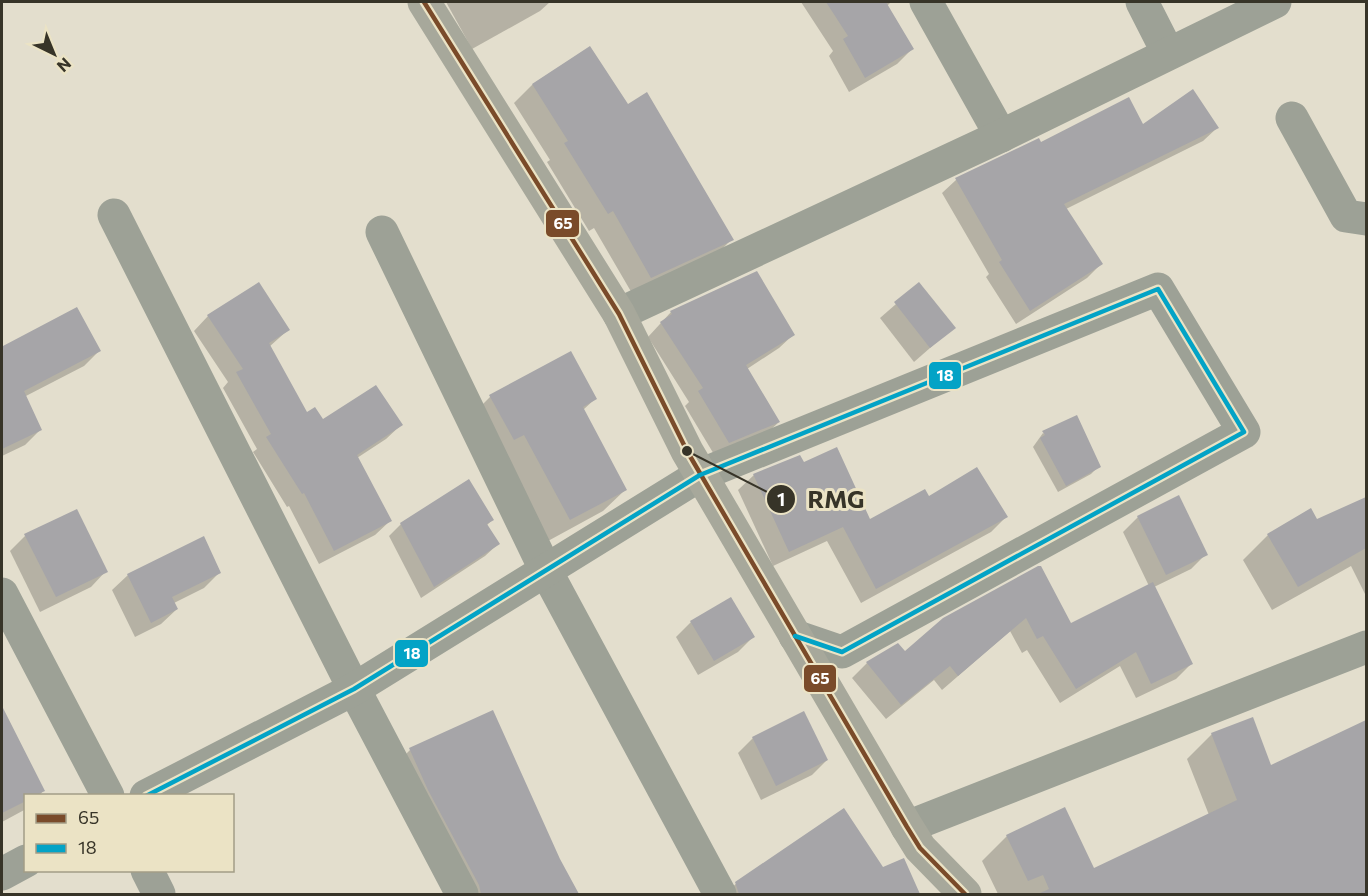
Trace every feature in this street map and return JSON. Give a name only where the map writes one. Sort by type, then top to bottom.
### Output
[{"type":"main road","points":[[424,2],[619,314],[700,475],[907,827],[920,848],[965,894]]},
{"type":"street","points":[[926,2],[1001,136]]},
{"type":"street","points":[[1142,2],[1168,53]]},
{"type":"street","points":[[619,314],[1001,136],[1275,2]]},
{"type":"street","points":[[1292,118],[1346,216],[1366,219]]},
{"type":"street","points":[[114,214],[354,689],[462,894]]},
{"type":"street","points":[[382,231],[546,571],[720,894]]},
{"type":"street","points":[[148,794],[354,689],[700,475],[1158,289],[1244,432],[842,652],[795,636]]},
{"type":"street","points":[[2,594],[107,794]]},
{"type":"street","points":[[907,827],[1366,647]]},
{"type":"street","points":[[2,874],[24,862]]},
{"type":"street","points":[[148,872],[159,894]]},
{"type":"building","points":[[826,2],[886,2],[914,49],[865,78],[843,39],[848,36]]},
{"type":"building","points":[[590,46],[628,104],[647,92],[734,240],[651,278],[613,211],[608,214],[564,143],[568,141],[532,84]]},
{"type":"building","points":[[1193,89],[1219,128],[1064,204],[1103,264],[1030,311],[999,262],[1002,260],[955,178],[1039,138],[1041,142],[1129,97],[1143,124]]},
{"type":"building","points":[[757,271],[795,335],[746,365],[780,422],[729,443],[698,391],[703,388],[660,322],[672,314],[670,311]]},
{"type":"building","points":[[259,282],[290,330],[269,343],[307,412],[315,407],[323,419],[376,385],[403,425],[357,455],[392,521],[334,551],[304,493],[302,494],[266,437],[271,434],[236,372],[243,369],[207,315]]},
{"type":"building","points":[[919,282],[956,328],[930,348],[894,302]]},
{"type":"building","points":[[77,307],[101,351],[24,391],[42,430],[2,449],[2,343],[3,346]]},
{"type":"building","points":[[571,351],[597,399],[583,407],[627,490],[570,520],[524,435],[514,440],[489,395]]},
{"type":"building","points":[[1077,415],[1101,467],[1066,486],[1040,438],[1045,435],[1042,431]]},
{"type":"building","points":[[837,447],[870,519],[925,489],[929,496],[977,467],[1008,517],[876,589],[843,527],[789,552],[753,474],[800,455],[804,462]]},
{"type":"building","points":[[469,479],[494,520],[487,524],[500,544],[434,587],[400,523]]},
{"type":"building","points":[[1179,495],[1208,555],[1166,575],[1137,516]]},
{"type":"building","points":[[1366,497],[1366,548],[1298,587],[1267,534],[1311,508],[1317,519]]},
{"type":"building","points":[[77,509],[108,572],[56,597],[24,534]]},
{"type":"building","points":[[204,536],[221,573],[172,597],[178,609],[151,623],[127,574]]},
{"type":"building","points":[[1041,566],[1071,623],[1153,582],[1193,664],[1151,684],[1136,652],[1076,689],[1043,636],[1037,639],[1026,618],[958,676],[950,666],[901,705],[866,662],[898,643],[905,651],[943,618]]},
{"type":"building","points":[[731,597],[755,637],[714,661],[690,621]]},
{"type":"building","points":[[2,706],[45,791],[38,794],[24,794],[24,802],[2,813]]},
{"type":"building","points":[[493,710],[560,859],[579,894],[481,894],[479,885],[428,790],[409,748]]},
{"type":"building","points":[[804,711],[828,760],[776,786],[752,737]]},
{"type":"building","points":[[1253,717],[1271,765],[1366,720],[1366,894],[1038,894],[1049,889],[1043,875],[1028,881],[1006,835],[1065,807],[1094,868],[1237,800],[1211,733]]},
{"type":"building","points":[[844,808],[883,867],[904,858],[920,894],[739,894],[735,882]]},
{"type":"transit line","name":"65","points":[[424,2],[619,314],[687,451],[907,827],[920,848],[965,894]]},
{"type":"transit line","name":"18","points":[[150,794],[354,689],[700,475],[1158,289],[1244,432],[842,652],[795,636]]},
{"type":"place","name":"RMG","points":[[687,451]]}]
